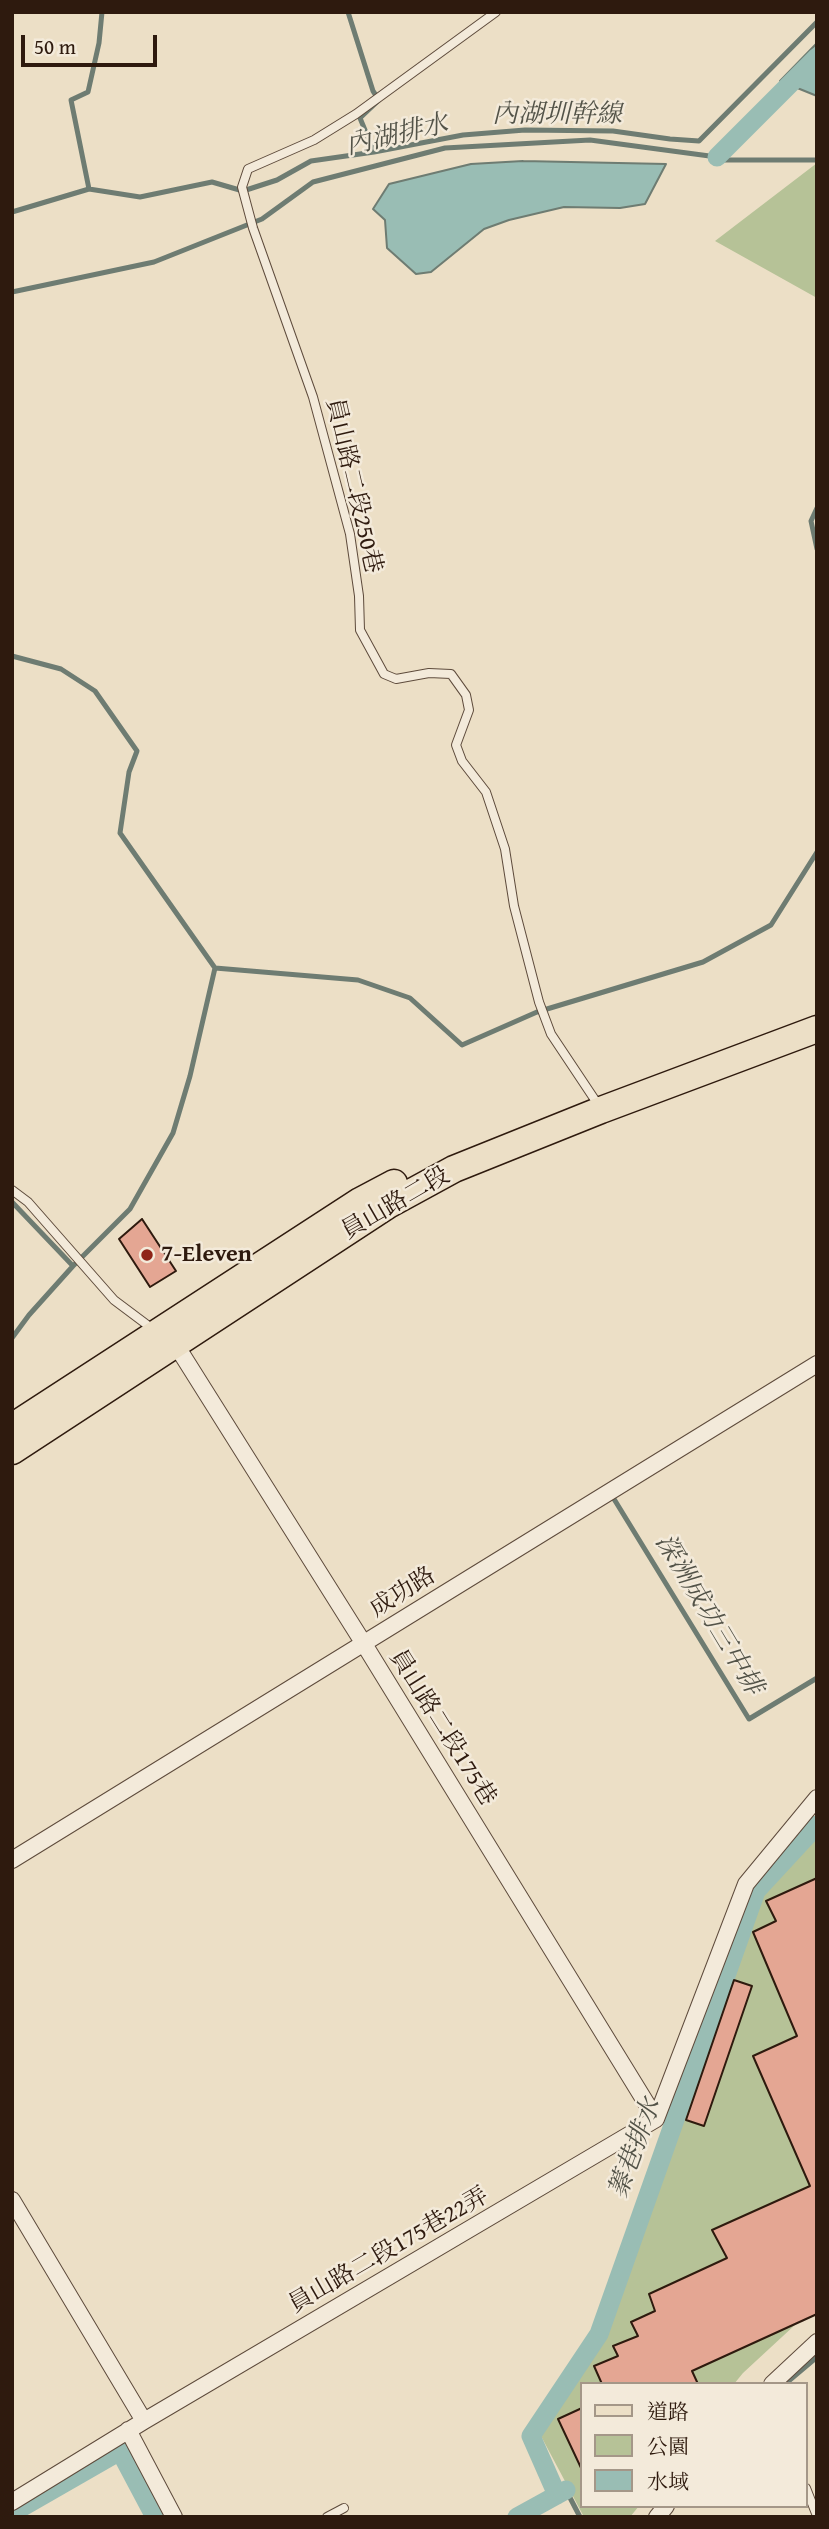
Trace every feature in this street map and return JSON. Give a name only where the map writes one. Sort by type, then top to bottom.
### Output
[{"type":"main road","name":"員山路二段","points":[[12,1427],[167,1339],[388,1205],[454,1169],[597,1102],[817,1010]]},
{"type":"main road","name":"員山路二段","points":[[597,1102],[817,1029]]},
{"type":"main road","name":"員山路二段","points":[[12,1451],[167,1339]]},
{"type":"street","name":"員山路二段175巷","points":[[167,1339],[364,1644],[656,2119]]},
{"type":"street","name":"成功路","points":[[12,1860],[817,1364]]},
{"type":"street","points":[[656,2119],[746,1884],[817,1798]]},
{"type":"street","name":"員山路二段175巷22弄","points":[[12,2502],[128,2430],[656,2119]]},
{"type":"street","points":[[12,2200],[144,2421]]},
{"type":"street","points":[[774,2382],[817,2342]]},
{"type":"street","points":[[128,2430],[174,2517]]},
{"type":"lane","name":"員山路二段250巷","points":[[496,12],[356,114],[314,140],[248,169],[242,187],[253,228],[313,397],[346,522],[359,596],[360,630],[384,674],[396,679],[429,673],[451,674],[466,695],[469,710],[456,745],[462,761],[486,792],[494,815],[505,849],[514,906],[539,1002],[551,1034],[597,1102]]},
{"type":"lane","points":[[12,1190],[27,1202],[114,1300],[167,1339]]},
{"type":"lane","points":[[808,2493],[817,2516]]},
{"type":"lane","points":[[327,2517],[344,2508]]},
{"type":"green space","points":[[817,163],[817,298],[715,241]]},
{"type":"green space","points":[[817,1835],[817,2314],[796,2324],[736,2382],[580,2382],[580,2508],[637,2508],[630,2517],[584,2517],[541,2436],[606,2329],[675,2127],[762,1893]]},
{"type":"water","points":[[817,43],[817,96],[780,81]]},
{"type":"water","points":[[523,161],[666,164],[645,204],[620,208],[564,207],[509,220],[484,229],[431,272],[416,274],[387,248],[385,220],[373,209],[389,184],[471,164]]},
{"type":"building","name":"7-Eleven","points":[[142,1219],[176,1271],[150,1287],[119,1239]]},
{"type":"building","points":[[817,1878],[817,2314],[692,2371],[697,2382],[601,2382],[594,2366],[618,2356],[613,2346],[638,2336],[631,2322],[655,2311],[649,2294],[727,2258],[712,2230],[810,2186],[753,2056],[797,2036],[753,1932],[776,1921],[766,1901]]},
{"type":"building","points":[[734,1980],[752,1986],[704,2126],[686,2120]]},
{"type":"building","points":[[580,2409],[580,2466],[558,2419]]},
{"type":"waterway","points":[[89,189],[71,100],[88,92],[99,43],[102,12]]},
{"type":"waterway","points":[[348,12],[373,91],[379,100],[360,118],[374,152]]},
{"type":"waterway","name":"內湖圳幹線","points":[[12,212],[89,189],[140,197],[212,182],[243,191],[277,180],[311,161],[463,135],[525,130],[613,131],[699,141],[817,22]]},
{"type":"waterway","name":"內湖排水","points":[[717,157],[817,57]]},
{"type":"waterway","name":"內湖排水","points":[[12,292],[154,262],[262,219],[313,182],[445,148],[590,140],[717,157]]},
{"type":"waterway","points":[[724,160],[817,160]]},
{"type":"waterway","points":[[817,508],[811,521],[817,549]]},
{"type":"waterway","points":[[12,656],[61,669],[95,691],[137,751],[129,772],[120,833],[215,968]]},
{"type":"waterway","points":[[12,1338],[73,1266],[130,1209],[173,1133],[190,1076],[215,968],[358,980],[410,998],[462,1045],[537,1012],[703,962],[771,925],[817,852]]},
{"type":"waterway","points":[[12,1202],[73,1266]]},
{"type":"waterway","name":"深洲成功三中排","points":[[614,1499],[749,1719],[817,1678]]},
{"type":"waterway","name":"蓁巷排水","points":[[557,2495],[531,2436],[599,2334],[756,1891],[817,1825]]},
{"type":"waterway","points":[[787,2382],[817,2357]]},
{"type":"waterway","points":[[12,2513],[120,2451],[155,2517]]},
{"type":"waterway","points":[[566,2490],[580,2517]]},
{"type":"waterway","name":"蓁巷排水","points":[[517,2517],[566,2490]]},
{"type":"place","name":"7-Eleven","points":[[147,1255]]}]
